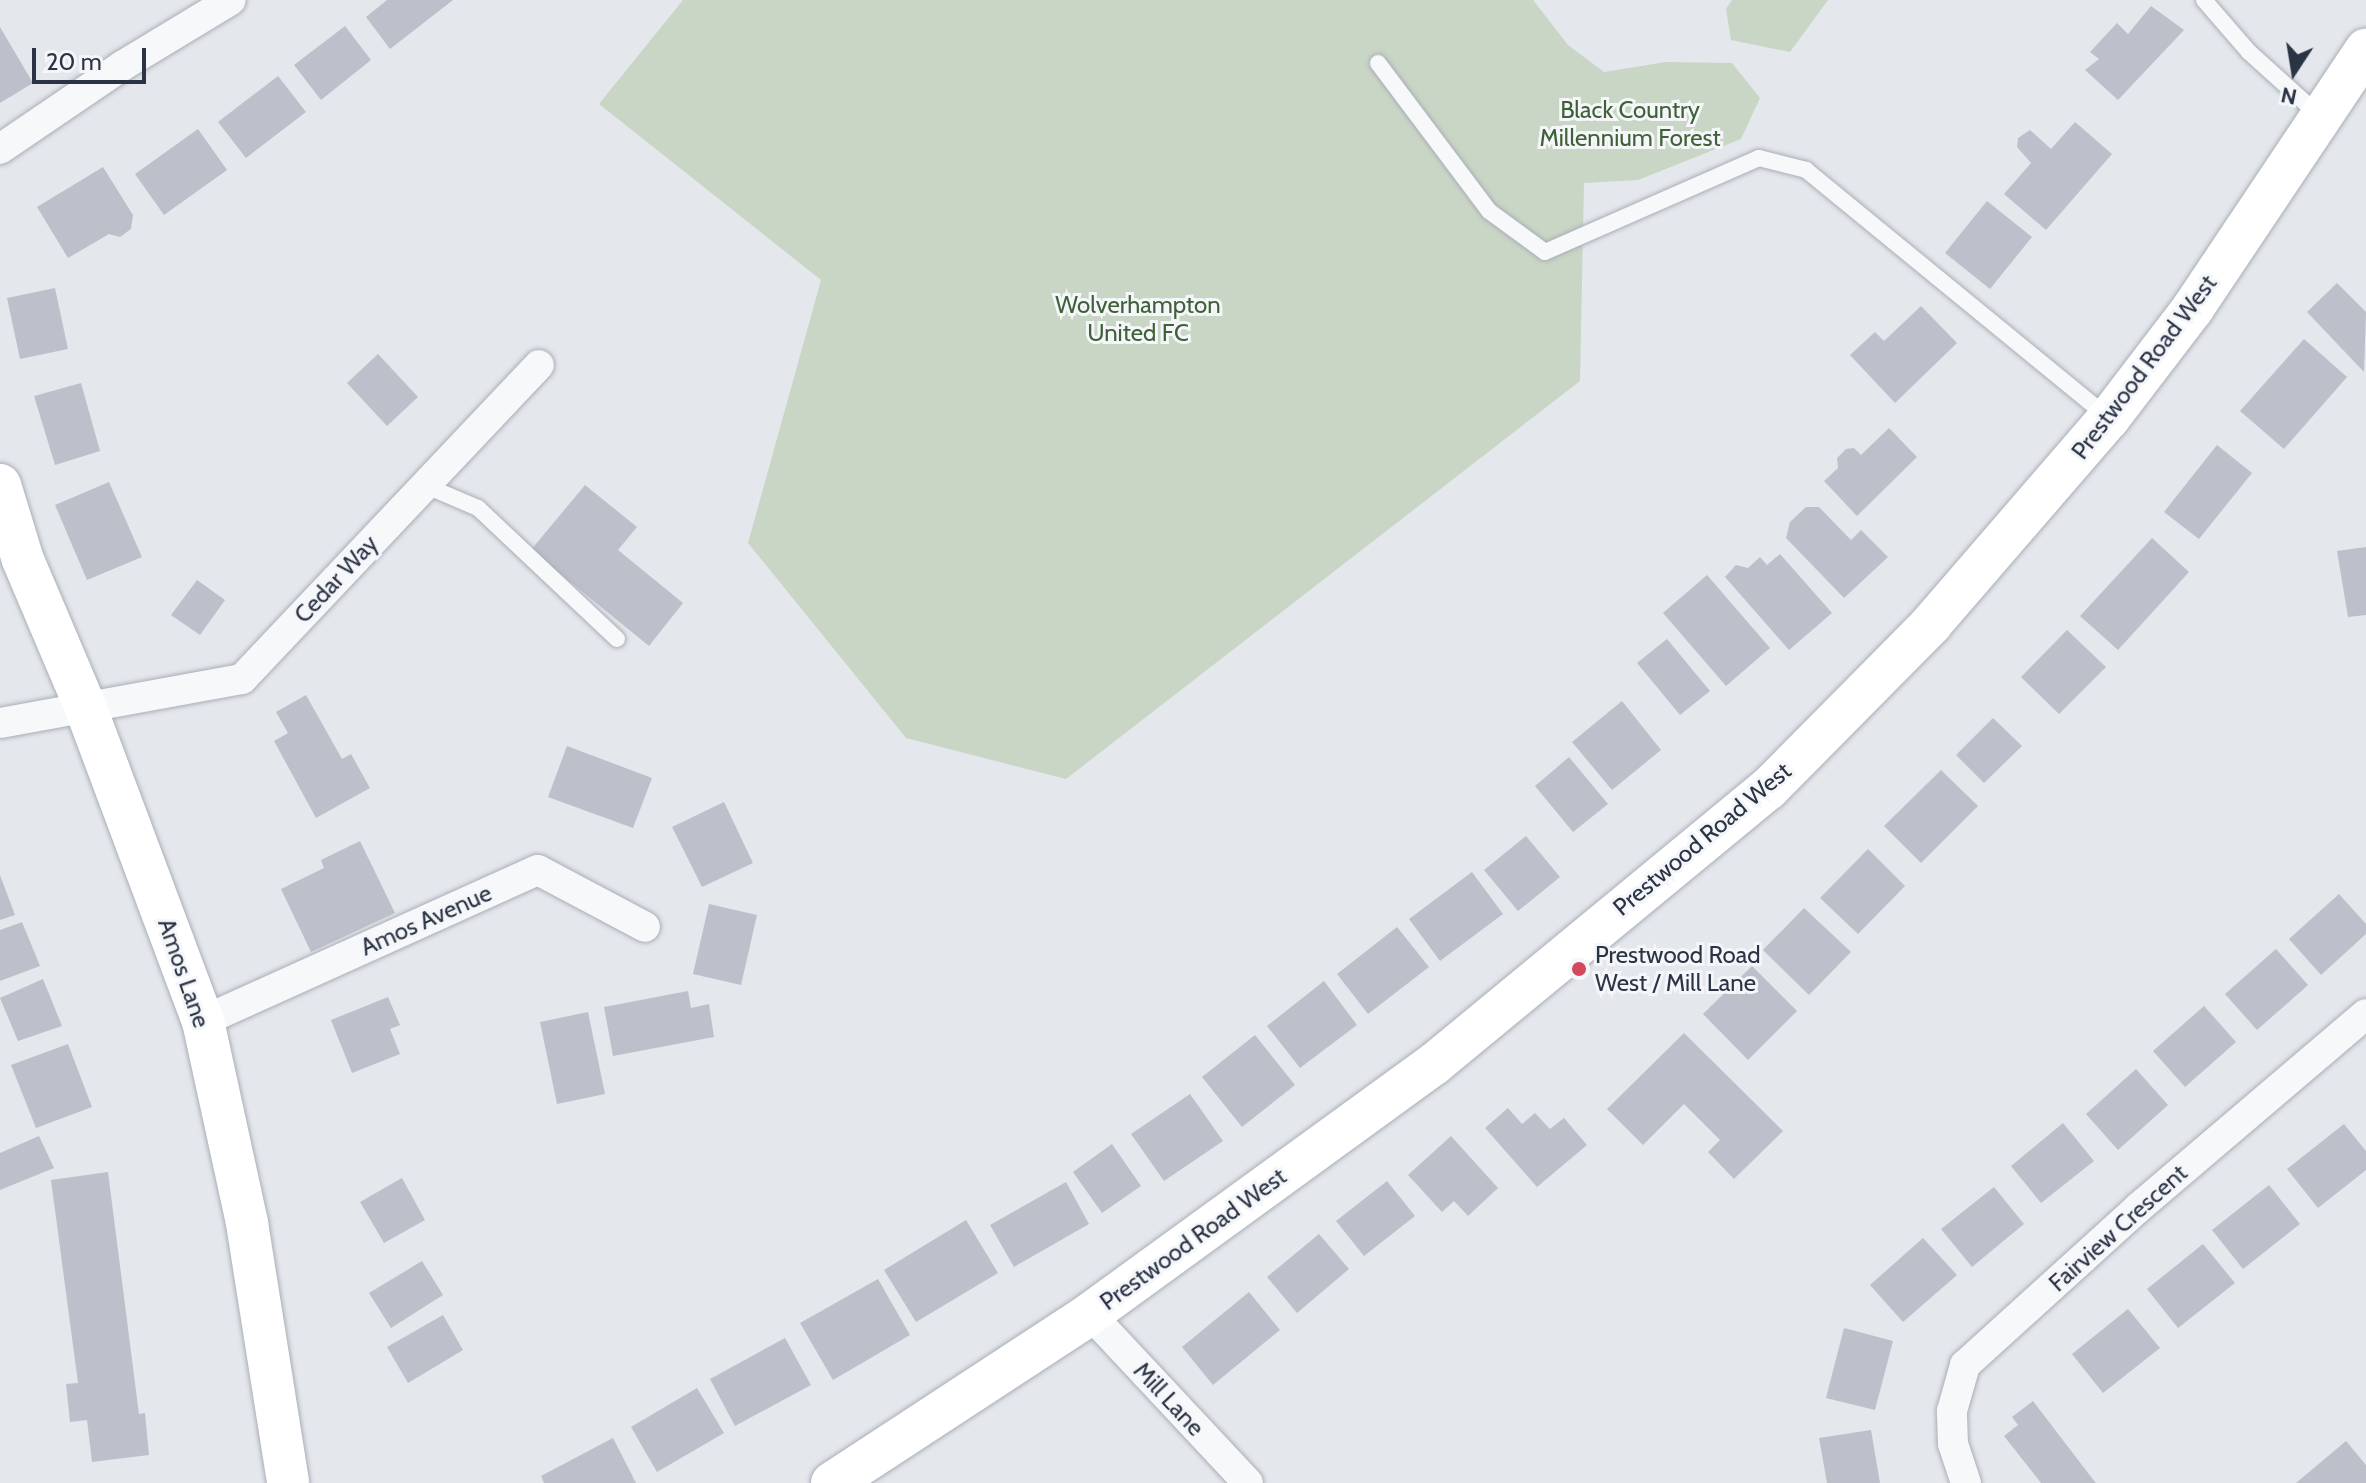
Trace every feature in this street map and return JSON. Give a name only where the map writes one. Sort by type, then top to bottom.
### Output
[{"type":"street","points":[[0,149],[122,66],[231,0]]},
{"type":"street","name":"Prestwood Road West","points":[[832,1483],[1090,1314],[1434,1064],[1768,789],[1931,624],[2109,418],[2193,308],[2366,50]]},
{"type":"street","name":"Cedar Way","points":[[0,723],[242,679],[539,365]]},
{"type":"street","name":"Amos Lane","points":[[0,485],[23,560],[85,706],[203,1021],[247,1223],[288,1483]]},
{"type":"street","name":"Amos Avenue","points":[[203,1021],[538,870],[645,927]]},
{"type":"street","name":"Fairview Crescent","points":[[1966,1483],[1953,1444],[1952,1411],[1965,1365],[2138,1208],[2366,1014]]},
{"type":"street","name":"Mill Lane","points":[[1090,1314],[1248,1483]]},
{"type":"lane","points":[[2204,0],[2249,52],[2322,117]]},
{"type":"lane","points":[[1378,63],[1489,211],[1545,252],[1759,158],[1806,170],[2109,418]]},
{"type":"lane","points":[[424,485],[478,508],[617,639]]},
{"type":"green space","name":"Wolverhampton United FC","points":[[683,0],[1533,0],[1568,45],[1604,72],[1666,62],[1732,63],[1760,98],[1741,139],[1638,180],[1584,183],[1580,381],[1066,779],[906,738],[748,543],[821,280],[599,104]]},
{"type":"green space","name":"Black Country Millennium Forest","points":[[1732,0],[1828,0],[1790,52],[1731,40],[1726,9]]},
{"type":"building","points":[[387,0],[453,0],[390,49],[366,17]]},
{"type":"building","points":[[2151,6],[2184,30],[2118,100],[2085,70],[2099,59],[2090,52],[2117,23],[2128,34]]},
{"type":"building","points":[[345,26],[371,60],[321,100],[294,65]]},
{"type":"building","points":[[0,27],[33,83],[0,103]]},
{"type":"building","points":[[278,76],[306,112],[246,158],[218,122]]},
{"type":"building","points":[[2075,122],[2112,154],[2046,230],[2004,194],[2031,163],[2017,147],[2018,138],[2030,130],[2051,149]]},
{"type":"building","points":[[198,129],[227,170],[164,215],[135,174]]},
{"type":"building","points":[[103,167],[133,215],[131,229],[120,237],[109,234],[68,258],[37,207]]},
{"type":"building","points":[[1987,201],[2032,237],[1990,289],[1945,253]]},
{"type":"building","points":[[2337,283],[2366,312],[2364,372],[2307,312]]},
{"type":"building","points":[[55,288],[68,349],[20,359],[7,298]]},
{"type":"building","points":[[1921,306],[1957,343],[1895,403],[1850,355],[1875,332],[1884,341]]},
{"type":"building","points":[[2304,339],[2347,377],[2284,449],[2240,411]]},
{"type":"building","points":[[378,354],[418,397],[387,426],[347,383]]},
{"type":"building","points":[[81,383],[100,451],[55,465],[34,396]]},
{"type":"building","points":[[1889,428],[1917,457],[1857,516],[1824,481],[1838,468],[1837,458],[1846,449],[1854,448],[1861,455]]},
{"type":"building","points":[[2217,445],[2252,473],[2199,539],[2164,512]]},
{"type":"building","points":[[109,482],[142,557],[87,580],[55,505]]},
{"type":"building","points":[[585,485],[637,527],[618,550],[683,603],[649,646],[531,550]]},
{"type":"building","points":[[1806,507],[1819,507],[1851,540],[1861,530],[1888,557],[1844,598],[1786,538],[1790,522]]},
{"type":"building","points":[[2152,538],[2189,572],[2118,650],[2080,616]]},
{"type":"building","points":[[2366,547],[2366,615],[2348,617],[2337,551]]},
{"type":"building","points":[[1780,554],[1832,613],[1789,650],[1725,577],[1736,565],[1748,568],[1760,557],[1767,565]]},
{"type":"building","points":[[1707,575],[1770,648],[1726,686],[1663,613]]},
{"type":"building","points":[[197,580],[225,600],[200,635],[171,615]]},
{"type":"building","points":[[2067,630],[2106,667],[2059,714],[2021,677]]},
{"type":"building","points":[[1667,639],[1710,691],[1680,715],[1637,663]]},
{"type":"building","points":[[306,695],[342,759],[351,754],[370,788],[316,818],[274,741],[288,733],[276,712]]},
{"type":"building","points":[[1622,701],[1661,750],[1612,790],[1572,742]]},
{"type":"building","points":[[1993,718],[2022,746],[1984,783],[1956,755]]},
{"type":"building","points":[[567,746],[652,778],[633,828],[548,797]]},
{"type":"building","points":[[1569,757],[1608,804],[1573,832],[1535,786]]},
{"type":"building","points":[[1941,770],[1978,806],[1921,863],[1884,826]]},
{"type":"building","points":[[724,802],[753,863],[702,887],[672,827]]},
{"type":"building","points":[[1526,836],[1560,877],[1518,911],[1484,870]]},
{"type":"building","points":[[360,841],[395,913],[311,952],[281,889],[324,868],[321,860]]},
{"type":"building","points":[[1868,849],[1905,886],[1858,934],[1820,898]]},
{"type":"building","points":[[1472,872],[1503,914],[1440,961],[1409,919]]},
{"type":"building","points":[[0,875],[15,915],[0,920]]},
{"type":"building","points":[[2339,894],[2366,924],[2366,934],[2321,975],[2289,939]]},
{"type":"building","points":[[709,904],[757,915],[741,985],[693,974]]},
{"type":"building","points":[[1804,908],[1851,952],[1809,995],[1763,950]]},
{"type":"building","points":[[22,922],[40,966],[0,981],[0,930]]},
{"type":"building","points":[[1397,927],[1429,967],[1368,1014],[1337,974]]},
{"type":"building","points":[[2276,949],[2308,985],[2257,1030],[2225,994]]},
{"type":"building","points":[[1752,966],[1797,1011],[1748,1060],[1703,1014]]},
{"type":"building","points":[[43,979],[62,1026],[18,1041],[0,998]]},
{"type":"building","points":[[1324,981],[1357,1025],[1300,1068],[1267,1026]]},
{"type":"building","points":[[688,991],[691,1008],[709,1004],[714,1037],[613,1056],[604,1007]]},
{"type":"building","points":[[388,997],[400,1025],[390,1029],[400,1054],[352,1073],[331,1020]]},
{"type":"building","points":[[2204,1006],[2236,1042],[2185,1087],[2153,1051]]},
{"type":"building","points":[[588,1012],[605,1094],[557,1104],[540,1022]]},
{"type":"building","points":[[1684,1033],[1783,1131],[1734,1179],[1708,1152],[1720,1140],[1684,1104],[1643,1145],[1607,1109]]},
{"type":"building","points":[[1255,1035],[1295,1085],[1242,1127],[1202,1077]]},
{"type":"building","points":[[68,1044],[92,1107],[36,1128],[11,1065]]},
{"type":"building","points":[[2136,1069],[2168,1105],[2118,1150],[2086,1114]]},
{"type":"building","points":[[1190,1094],[1223,1141],[1164,1181],[1131,1134]]},
{"type":"building","points":[[1508,1108],[1522,1124],[1535,1113],[1550,1129],[1564,1118],[1587,1145],[1537,1187],[1485,1128]]},
{"type":"building","points":[[2063,1123],[2094,1161],[2041,1203],[2011,1166]]},
{"type":"building","points":[[2344,1124],[2366,1151],[2366,1170],[2318,1208],[2287,1169]]},
{"type":"building","points":[[39,1136],[54,1168],[0,1190],[0,1153]]},
{"type":"building","points":[[1451,1136],[1498,1188],[1468,1216],[1454,1201],[1442,1212],[1408,1175]]},
{"type":"building","points":[[1112,1144],[1141,1186],[1102,1213],[1073,1172]]},
{"type":"building","points":[[108,1172],[139,1414],[145,1413],[149,1455],[92,1462],[87,1420],[70,1422],[66,1384],[78,1383],[51,1180]]},
{"type":"building","points":[[402,1178],[425,1220],[384,1243],[360,1202]]},
{"type":"building","points":[[1387,1181],[1415,1216],[1364,1256],[1336,1221]]},
{"type":"building","points":[[1066,1182],[1089,1224],[1014,1267],[990,1225]]},
{"type":"building","points":[[2269,1185],[2300,1224],[2243,1269],[2212,1230]]},
{"type":"building","points":[[1994,1187],[2024,1224],[1972,1267],[1941,1229]]},
{"type":"building","points":[[966,1220],[998,1273],[916,1322],[884,1270]]},
{"type":"building","points":[[1319,1234],[1349,1269],[1297,1313],[1267,1277]]},
{"type":"building","points":[[1923,1238],[1957,1275],[1903,1322],[1870,1285]]},
{"type":"building","points":[[2203,1244],[2235,1283],[2178,1328],[2147,1289]]},
{"type":"building","points":[[422,1261],[443,1295],[391,1328],[369,1293]]},
{"type":"building","points":[[878,1279],[910,1335],[833,1380],[800,1323]]},
{"type":"building","points":[[1249,1292],[1280,1330],[1213,1385],[1182,1347]]},
{"type":"building","points":[[2128,1309],[2160,1348],[2103,1393],[2072,1354]]},
{"type":"building","points":[[443,1315],[463,1350],[408,1383],[387,1347]]},
{"type":"building","points":[[1844,1328],[1893,1341],[1875,1410],[1826,1398]]},
{"type":"building","points":[[785,1338],[811,1385],[735,1426],[710,1379]]},
{"type":"building","points":[[697,1388],[724,1433],[657,1472],[631,1427]]},
{"type":"building","points":[[2033,1401],[2096,1483],[2041,1483],[2004,1436],[2018,1425],[2012,1417]]},
{"type":"building","points":[[1871,1430],[1880,1483],[1827,1483],[1819,1438]]},
{"type":"building","points":[[613,1438],[636,1483],[544,1483],[541,1476]]},
{"type":"building","points":[[2346,1441],[2366,1465],[2366,1483],[2296,1483]]},
{"type":"place","name":"Prestwood Road West / Mill Lane","points":[[1579,969]]}]
